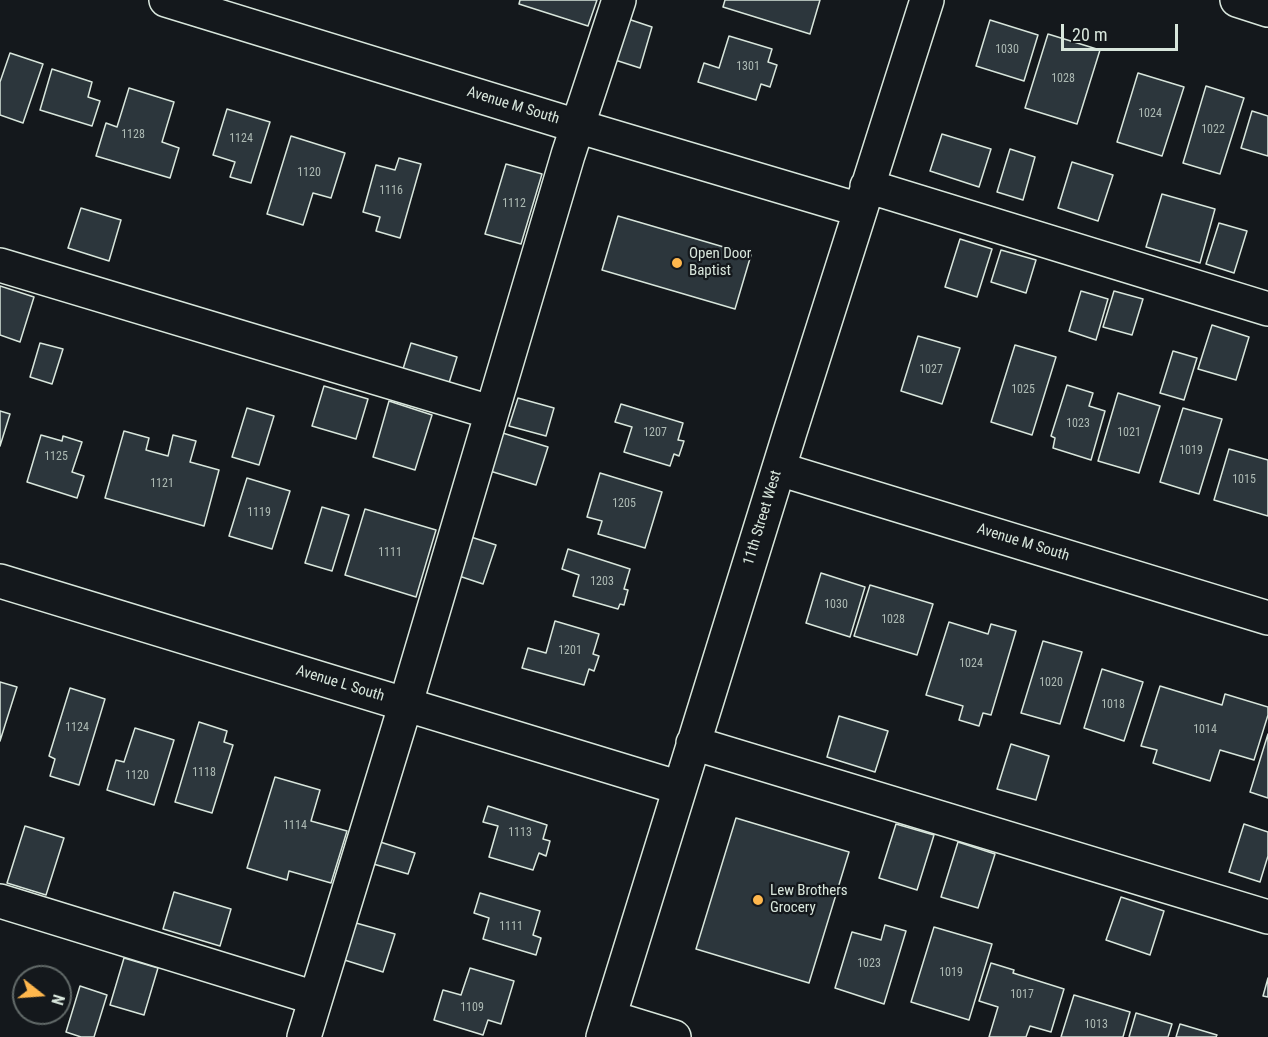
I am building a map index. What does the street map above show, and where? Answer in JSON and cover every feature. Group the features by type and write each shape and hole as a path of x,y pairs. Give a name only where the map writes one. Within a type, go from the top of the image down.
{"street":[{"name":"Avenue M South","path":"166,0 577,126 864,198 1268,309"},
{"path":"304,1037 406,703 490,412 577,126 619,0"},
{"name":"11th Street West","path":"606,1027 927,0"},
{"path":"1237,0 1268,10"},
{"path":"0,265 490,412"},
{"name":"Avenue M South","path":"779,469 1268,618"},
{"name":"Avenue L South","path":"0,581 680,788"},
{"path":"693,743 1268,917"},
{"path":"0,901 315,998"},
{"path":"606,1027 674,1037"}],"building":[{"path":"520,0 597,0 588,26 519,4"},
{"path":"725,0 820,0 810,34 723,7"},
{"path":"625,18 652,27 640,68 612,59"},
{"path":"990,20 1038,35 1024,81 976,66"},
{"path":"1048,34 1100,50 1077,124 1025,108"},
{"path":"729,36 772,49 768,62 777,65 770,87 761,84 756,100 698,82 704,63 719,68"},
{"path":"10,53 43,64 23,123 0,115 0,82"},
{"path":"52,69 92,82 88,97 100,101 92,126 40,110"},
{"path":"1138,73 1184,87 1162,156 1117,142"},
{"path":"1206,86 1244,98 1220,174 1183,163"},
{"path":"129,88 174,102 162,142 179,148 170,178 96,156 106,123 117,127"},
{"path":"227,109 270,122 251,183 230,177 235,162 213,155"},
{"path":"1252,111 1268,116 1268,156 1241,148"},
{"path":"942,134 991,149 979,187 930,171"},
{"path":"291,136 345,153 331,198 313,193 303,225 267,214"},
{"path":"1010,149 1035,157 1023,200 997,192"},
{"path":"399,158 421,164 400,238 376,231 380,217 363,212 376,165 395,170"},
{"path":"1072,162 1113,175 1098,221 1058,208"},
{"path":"506,164 542,174 521,244 485,234"},
{"path":"1162,194 1215,209 1200,263 1146,247"},
{"path":"81,208 121,220 109,261 68,248"},
{"name":"Open Door Baptist","path":"618,216 751,255 735,309 602,270"},
{"path":"1219,223 1247,231 1234,273 1206,264"},
{"path":"960,239 992,249 977,297 945,287"},
{"path":"1001,250 1036,260 1026,293 991,282"},
{"path":"0,286 34,297 20,342 0,335"},
{"path":"1081,291 1108,299 1096,340 1069,331"},
{"path":"1114,291 1143,299 1132,335 1103,327"},
{"path":"1212,325 1249,337 1236,380 1198,369"},
{"path":"918,336 960,348 942,404 901,391"},
{"path":"40,343 63,349 52,384 30,377"},
{"path":"411,343 457,357 449,383 403,369"},
{"path":"1015,345 1056,357 1032,435 991,422"},
{"path":"1173,351 1197,358 1184,400 1160,393"},
{"path":"1067,385 1093,393 1089,406 1105,411 1091,460 1053,448 1055,438 1051,436"},
{"path":"324,386 368,399 356,439 312,426"},
{"path":"1118,393 1160,406 1139,473 1098,461"},
{"path":"518,398 554,408 546,436 509,426"},
{"path":"389,401 432,415 415,470 373,457"},
{"path":"621,404 683,423 678,440 684,441 679,456 674,454 670,466 624,452 632,427 615,422"},
{"path":"247,408 274,416 259,465 232,457"},
{"path":"1183,408 1222,419 1199,494 1160,482"},
{"path":"0,411 10,414 0,446"},
{"path":"493,430 548,447 536,485 480,468"},
{"path":"124,431 149,438 146,450 168,456 173,435 196,441 190,462 219,470 204,526 105,498"},
{"path":"41,435 62,441 63,436 82,442 72,472 84,476 77,498 27,482"},
{"path":"1229,449 1268,460 1268,516 1214,500"},
{"path":"600,473 662,492 645,548 598,534 602,521 587,517"},
{"path":"247,478 290,491 272,549 229,536"},
{"path":"322,507 349,515 332,571 305,563"},
{"path":"365,509 436,530 416,597 345,575"},
{"path":"471,537 496,545 483,584 459,576"},
{"path":"568,549 630,569 624,589 628,590 624,605 620,604 618,609 573,596 579,575 562,569"},
{"path":"821,573 865,587 850,637 806,623"},
{"path":"870,585 933,604 917,655 854,636"},
{"path":"555,621 599,634 593,654 599,656 594,671 589,669 584,685 522,668 528,648 546,653"},
{"path":"949,622 988,634 991,624 1016,631 991,715 983,713 979,726 959,720 963,706 926,695"},
{"path":"1043,641 1082,652 1060,724 1021,713"},
{"path":"1102,669 1143,682 1124,741 1084,728"},
{"path":"0,682 17,687 0,741"},
{"path":"1160,686 1222,705 1225,694 1268,707 1268,715 1254,760 1220,750 1210,781 1153,763 1157,750 1141,746"},
{"path":"70,688 105,699 79,785 50,776 55,759 49,756"},
{"path":"839,716 888,731 875,772 827,757"},
{"path":"199,722 227,731 224,742 233,745 212,813 175,802"},
{"path":"135,728 174,740 154,805 107,790 116,760 124,762"},
{"path":"1268,734 1268,798 1250,792"},
{"path":"1011,744 1049,756 1036,800 997,789"},
{"path":"275,777 320,790 311,821 347,831 331,883 289,871 287,880 247,868"},
{"path":"488,806 547,825 543,839 550,841 546,856 539,853 533,870 489,857 498,826 483,822"},
{"path":"736,818 849,852 809,983 696,949"},
{"path":"896,824 934,835 917,890 879,878"},
{"path":"1244,824 1268,832 1268,856 1260,882 1229,872"},
{"path":"25,826 64,838 46,895 7,883"},
{"path":"377,841 415,853 408,874 370,863"},
{"path":"958,842 995,854 978,908 941,897"},
{"path":"174,892 231,909 220,946 163,929"},
{"path":"480,893 540,911 533,935 541,938 536,955 483,939 489,918 474,913"},
{"path":"1121,897 1164,911 1150,955 1106,940"},
{"path":"349,921 395,934 383,972 338,958"},
{"path":"885,925 906,931 884,1004 835,988 852,932 881,940"},
{"path":"934,927 992,944 969,1020 911,1002"},
{"path":"124,958 158,968 144,1015 110,1005"},
{"path":"991,963 1014,970 1013,973 1064,989 1051,1032 1030,1026 1026,1037 989,1037 998,1007 979,1001"},
{"path":"470,968 514,981 501,1024 488,1020 483,1035 434,1020 443,990 461,995"},
{"path":"1268,978 1268,997 1263,996"},
{"path":"80,986 107,995 94,1037 81,1037 66,1032 68,1025 72,1025 72,1012"},
{"path":"1074,995 1130,1012 1123,1037 1061,1037"},
{"path":"1136,1013 1172,1024 1168,1037 1129,1037"},
{"path":"1180,1024 1217,1035 1216,1037 1176,1037"}],"place":[{"name":"Open Door Baptist","path":"677,263"},
{"name":"Lew Brothers Grocery","path":"758,900"}]}
